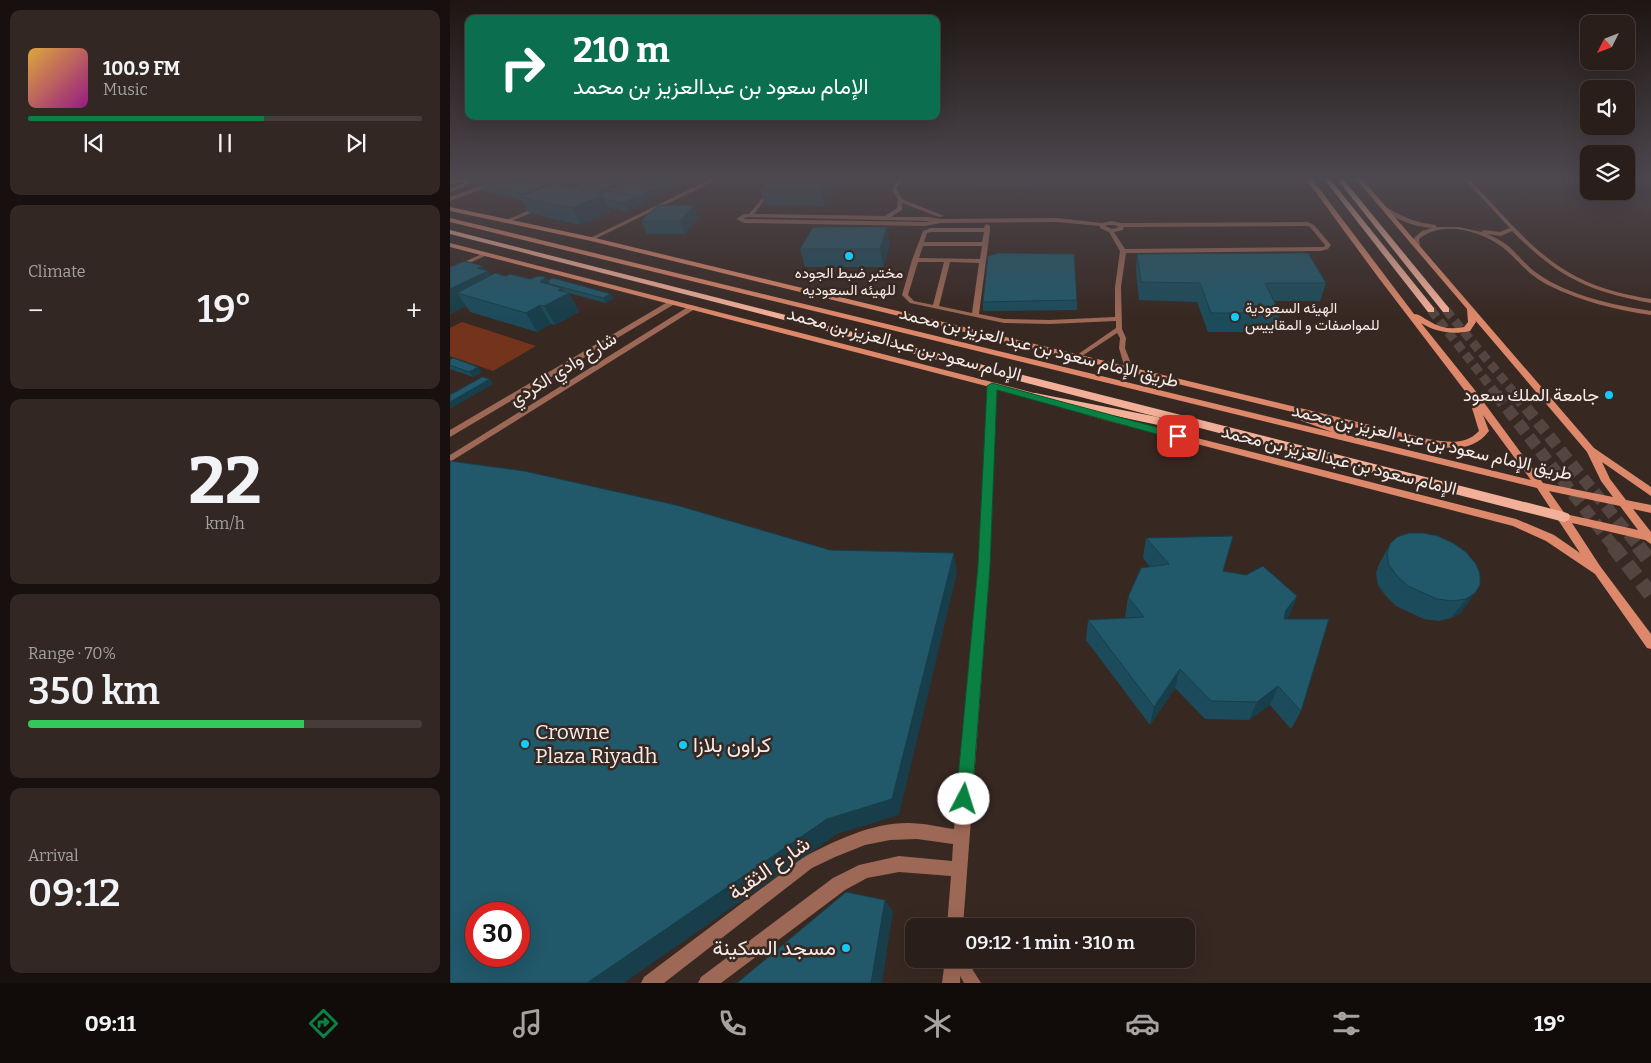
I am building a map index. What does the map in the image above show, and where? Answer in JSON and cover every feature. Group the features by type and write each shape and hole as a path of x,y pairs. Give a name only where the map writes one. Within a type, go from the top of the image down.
{"main road":[{"name":"طريق الإمام سعود بن عبد العزيز بن محمد","path":"470,225 1382,448 1541,486 1621,502"},
{"path":"515,225 631,264"},
{"name":"الإمام سعود بن عبدالعزيز بن محمد","path":"520,225 591,240 1428,442 1459,446 1471,443 1479,438 1484,431 1471,391"},
{"path":"1343,225 1402,305 1471,391 1564,517 1598,571 1651,644"},
{"path":"1364,225 1432,310"},
{"path":"1377,225 1446,310"},
{"path":"1398,225 1591,450 1651,492"},
{"name":"طريق الإمام سعود بن عبد العزيز بن محمد","path":"450,232 1564,517"},
{"name":"الإمام سعود بن عبدالعزيز بن محمد","path":"450,245 1035,396 1107,418 1516,523 1550,538 1598,571"},
{"path":"1402,305 1426,324 1439,330 1455,332 1467,329 1472,322 1470,310"},
{"path":"1035,396 1275,444"},
{"path":"1250,398 1382,448"},
{"path":"1591,450 1606,482 1650,538"},
{"path":"1621,502 1651,509"},
{"path":"1564,517 1650,538"}],"street":[{"path":"591,240 622,225"},
{"path":"450,270 484,254"},
{"name":"شارع وادي الكردي","path":"450,434 674,302"},
{"name":"شارع وادي الكردي","path":"450,459 694,307"},
{"path":"640,323 659,328"},
{"path":"955,918 960,838 984,566 992,386"},
{"name":"شارع الثقبة","path":"650,983 807,863 829,852 864,838 902,831 960,838"},
{"path":"707,983 840,884 865,870 899,864 958,869"},
{"path":"951,983 952,968"}],"lane":[{"path":"975,316 988,225"},
{"path":"1103,225 1102,228 1111,231 1121,227 1315,230 1328,245 1326,248 1123,251"},
{"path":"1118,225 1121,227"},
{"path":"1422,225 1445,225 1501,234 1513,229"},
{"path":"1509,225 1565,273 1618,295 1651,302"},
{"path":"1417,247 1416,239 1420,234 1430,229 1447,227 1468,230 1504,245 1519,262 1537,276 1564,289 1602,303 1651,314"},
{"path":"987,230 931,230 924,232 905,295 912,302 975,316 1028,323 1119,319"},
{"path":"1111,231 1123,251 1118,287 1119,329 1124,338 1122,348 1129,369"},
{"path":"921,244 985,244"},
{"path":"1215,250 1218,258"},
{"path":"1241,250 1244,258"},
{"path":"916,260 983,261"},
{"path":"936,307 947,260"},
{"path":"1077,357 1119,329"},
{"path":"964,968 973,983"}],"shaded area":[{"path":"462,322 536,346 493,371 450,356 450,328"}],"building":[{"path":"813,227 887,227 880,249 800,249"},
{"path":"998,253 1074,254 1077,300 983,302 988,256"},
{"path":"1308,253 1326,283 1265,283 1280,313 1211,313 1200,283 1141,282 1137,254"},
{"path":"465,261 483,266 477,268 488,271 450,289 450,267"},
{"path":"495,273 506,276 510,274 530,279 538,276 546,277 540,282 562,288 558,290 569,293 526,313 457,293"},
{"path":"553,278 611,294 603,298 550,284 548,280"},
{"path":"453,358 478,367 469,372 450,365 450,360"},
{"path":"482,377 490,379 450,402 450,395"},
{"name":"كراون بلازا","path":"450,461 524,471 676,505 830,550 954,553 892,799 827,819 587,983 450,983"},
{"path":"1409,533 1438,536 1466,552 1476,564 1480,574 1480,585 1475,593 1466,599 1453,601 1437,599 1408,586 1397,576 1389,565 1387,553 1390,544 1397,537"},
{"path":"1233,536 1223,571 1246,575 1263,566 1297,596 1286,610 1284,619 1329,619 1301,711 1278,686 1257,702 1211,701 1180,669 1154,707 1088,620 1144,617 1128,597 1141,568 1169,564 1146,538"},
{"name":"مسجد السكينة","path":"846,892 885,900 871,983 737,983"}],"tunnel":[{"path":"1431,310 1497,395"},
{"path":"1446,310 1516,395"},
{"path":"1496,394 1614,547"},
{"path":"1515,394 1639,547"},
{"path":"1613,546 1651,595"},
{"path":"1638,546 1651,563"}],"place":[{"name":"مختبر ضبط الجوده للهيئه السعوديه","path":"849,256"},
{"name":"الهيئه السعودية للمواصفات و المقاييس","path":"1235,317"},
{"name":"جامعة الملك سعود","path":"1609,395"},
{"name":"Crowne Plaza Riyadh","path":"525,744"},
{"name":"كراون بلازا","path":"683,745"},
{"name":"مسجد السكينة","path":"846,948"}],"route":[{"path":"964,799 984,566 992,386 1035,396 1107,418 1178,436"}]}
